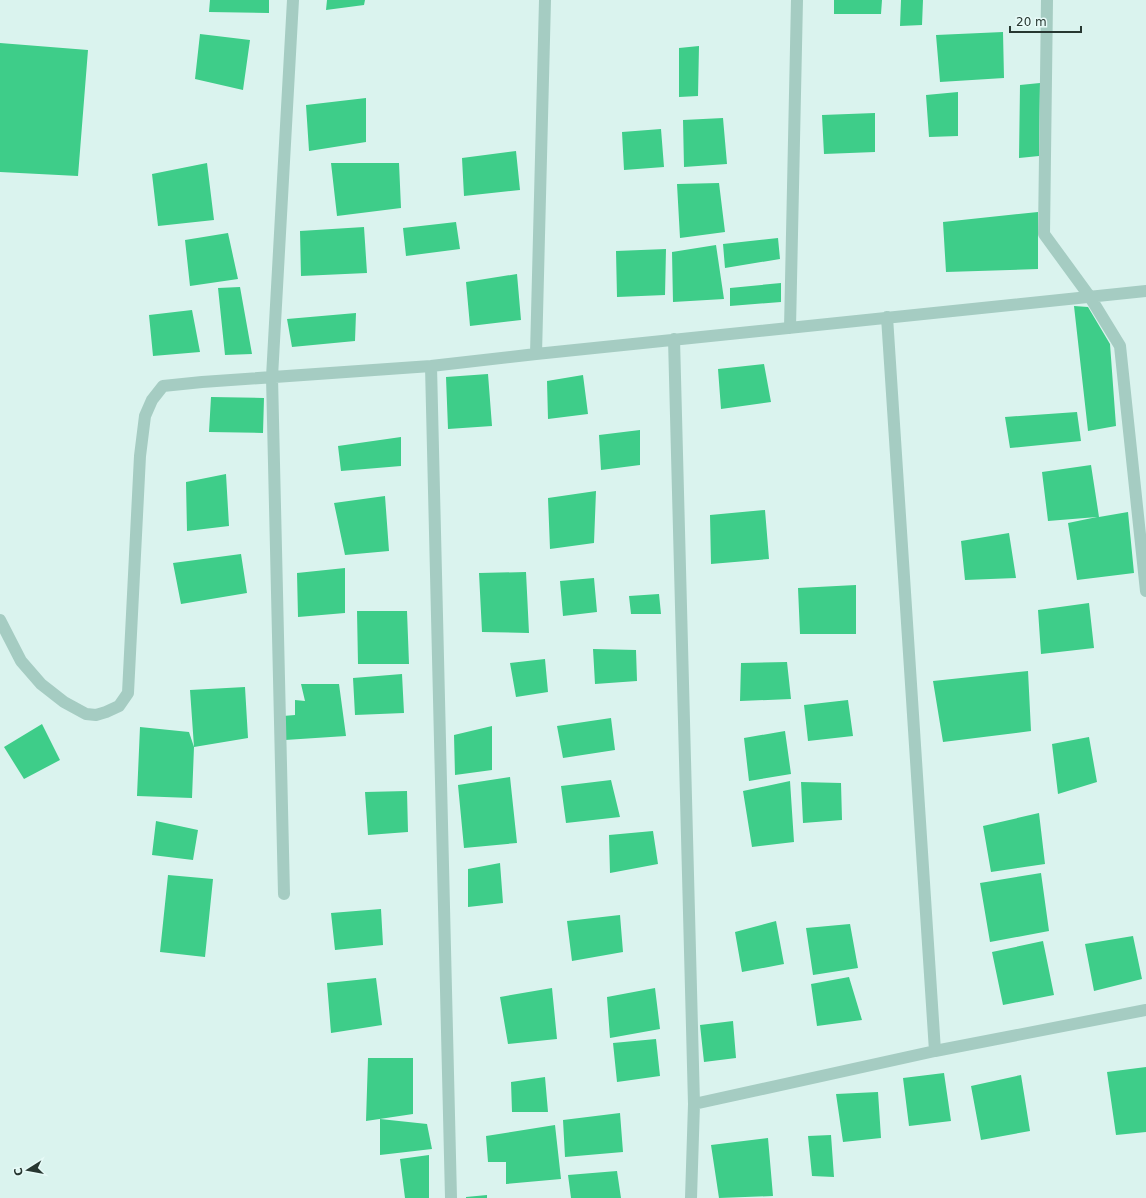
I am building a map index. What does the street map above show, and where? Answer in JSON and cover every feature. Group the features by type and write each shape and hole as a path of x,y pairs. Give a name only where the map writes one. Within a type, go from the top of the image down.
{"street":[{"path":"284,894 272,377 294,0"},
{"path":"536,354 545,0"},
{"path":"790,328 797,0"},
{"path":"1047,0 1044,234 1090,297 1120,346 1146,591"},
{"path":"0,620 20,661 41,684 64,702 86,714 96,715 119,706 128,693 140,456 145,416 152,400 163,386 431,366 674,339 1146,291"},
{"path":"887,318 935,1051"},
{"path":"674,339 694,1104 691,1198"},
{"path":"431,366 451,1198"},
{"path":"694,1104 935,1051 1146,1010"}],"building":[{"path":"210,0 269,0 269,13 209,12"},
{"path":"327,0 365,0 364,5 326,10"},
{"path":"834,0 882,0 881,14 834,14"},
{"path":"901,0 923,0 922,25 900,26"},
{"path":"1003,32 1004,78 940,82 936,35"},
{"path":"200,34 250,40 243,90 195,79"},
{"path":"0,43 88,50 78,176 0,172"},
{"path":"699,46 698,96 679,97 679,48"},
{"path":"1040,83 1039,156 1019,158 1020,85"},
{"path":"958,92 958,136 929,137 926,95"},
{"path":"366,98 366,142 309,151 306,105"},
{"path":"875,113 875,152 824,154 822,115"},
{"path":"723,118 727,164 684,167 683,120"},
{"path":"661,129 664,167 624,170 622,132"},
{"path":"516,151 520,190 464,196 462,158"},
{"path":"207,163 214,220 158,226 152,174"},
{"path":"331,163 399,163 401,208 337,216"},
{"path":"719,183 725,232 680,238 677,184"},
{"path":"1038,212 1038,269 946,272 943,222"},
{"path":"456,222 460,249 406,256 403,228"},
{"path":"364,227 367,273 301,276 300,231"},
{"path":"228,233 238,279 190,286 185,240"},
{"path":"778,238 780,259 725,268 723,244"},
{"path":"716,245 724,299 673,302 672,252"},
{"path":"666,249 665,295 617,297 616,251"},
{"path":"517,274 521,320 470,326 466,282"},
{"path":"781,283 781,302 730,306 730,288"},
{"path":"240,287 252,354 225,355 218,288"},
{"path":"1074,306 1088,307 1110,344 1116,426 1088,431"},
{"path":"192,310 200,352 153,356 149,315"},
{"path":"356,313 355,341 292,347 287,319"},
{"path":"764,364 771,402 721,409 718,369"},
{"path":"488,374 492,426 448,429 446,377"},
{"path":"583,375 588,414 548,419 547,381"},
{"path":"211,397 264,398 263,433 209,432"},
{"path":"1077,412 1081,441 1010,448 1005,417"},
{"path":"640,430 640,465 601,470 599,435"},
{"path":"401,437 401,466 341,471 338,446"},
{"path":"1091,465 1099,517 1128,512 1134,573 1077,580 1068,523 1097,517 1048,521 1042,472"},
{"path":"226,474 229,526 187,531 186,482"},
{"path":"596,491 594,543 550,549 548,498"},
{"path":"385,496 389,551 345,555 334,503"},
{"path":"765,510 769,559 711,564 710,515"},
{"path":"1009,533 1016,578 965,580 961,541"},
{"path":"241,554 247,593 181,604 173,563"},
{"path":"345,568 345,613 298,617 297,573"},
{"path":"526,572 529,633 482,632 479,573"},
{"path":"594,578 597,612 563,616 560,581"},
{"path":"856,585 856,634 800,634 798,588"},
{"path":"659,594 661,614 631,614 629,596"},
{"path":"1089,603 1094,648 1041,654 1038,610"},
{"path":"357,611 407,611 409,664 358,664"},
{"path":"593,649 636,650 637,681 595,684"},
{"path":"545,659 548,692 516,697 510,663"},
{"path":"787,662 791,699 740,701 741,663"},
{"path":"1028,671 1031,731 943,742 933,681"},
{"path":"402,674 404,713 355,715 353,678"},
{"path":"301,684 339,684 346,736 285,740 283,716 295,715 295,700 305,701"},
{"path":"245,687 248,738 194,747 190,690"},
{"path":"848,700 853,736 808,741 804,705"},
{"path":"611,718 615,750 563,758 557,726"},
{"path":"42,724 60,760 24,779 4,747"},
{"path":"492,726 492,770 455,775 454,735"},
{"path":"140,727 189,732 194,747 192,798 137,796"},
{"path":"785,731 791,774 749,781 744,738"},
{"path":"1089,737 1097,782 1058,794 1052,744"},
{"path":"510,777 517,843 464,848 458,785"},
{"path":"611,780 620,817 566,823 561,786"},
{"path":"790,781 794,842 752,847 743,791"},
{"path":"801,782 841,783 842,820 803,823"},
{"path":"407,791 408,832 368,835 365,792"},
{"path":"1039,813 1045,864 991,872 983,826"},
{"path":"156,821 198,830 193,860 152,855"},
{"path":"653,831 658,864 610,873 609,835"},
{"path":"500,863 503,903 468,907 468,869"},
{"path":"1041,873 1049,931 990,942 980,883"},
{"path":"168,875 213,879 205,957 160,952"},
{"path":"381,909 383,945 335,950 331,913"},
{"path":"620,915 623,952 572,961 567,921"},
{"path":"776,921 784,964 742,972 735,932"},
{"path":"850,924 858,968 813,975 806,928"},
{"path":"1133,936 1142,979 1094,991 1085,944"},
{"path":"1043,941 1054,995 1003,1005 992,952"},
{"path":"849,977 862,1020 817,1026 811,984"},
{"path":"376,978 382,1025 331,1033 327,983"},
{"path":"552,988 557,1039 508,1044 500,997"},
{"path":"655,988 660,1029 610,1038 607,997"},
{"path":"733,1021 736,1058 704,1062 700,1025"},
{"path":"656,1039 660,1076 617,1082 613,1043"},
{"path":"368,1058 413,1058 413,1114 366,1121"},
{"path":"1146,1067 1146,1132 1116,1135 1107,1072"},
{"path":"944,1073 951,1121 909,1126 903,1078"},
{"path":"1021,1075 1030,1131 981,1140 971,1086"},
{"path":"545,1077 548,1112 512,1112 511,1082"},
{"path":"878,1092 881,1138 843,1142 836,1094"},
{"path":"620,1113 623,1152 565,1157 563,1120"},
{"path":"380,1119 427,1124 432,1149 380,1155"},
{"path":"555,1125 561,1179 506,1184 506,1162 488,1162 486,1136"},
{"path":"831,1135 834,1177 812,1176 808,1136"},
{"path":"768,1138 773,1196 719,1198 711,1145"},
{"path":"429,1155 429,1198 405,1198 400,1159"},
{"path":"617,1171 621,1198 571,1198 568,1175"},
{"path":"487,1195 487,1198 466,1198 466,1197"}]}
